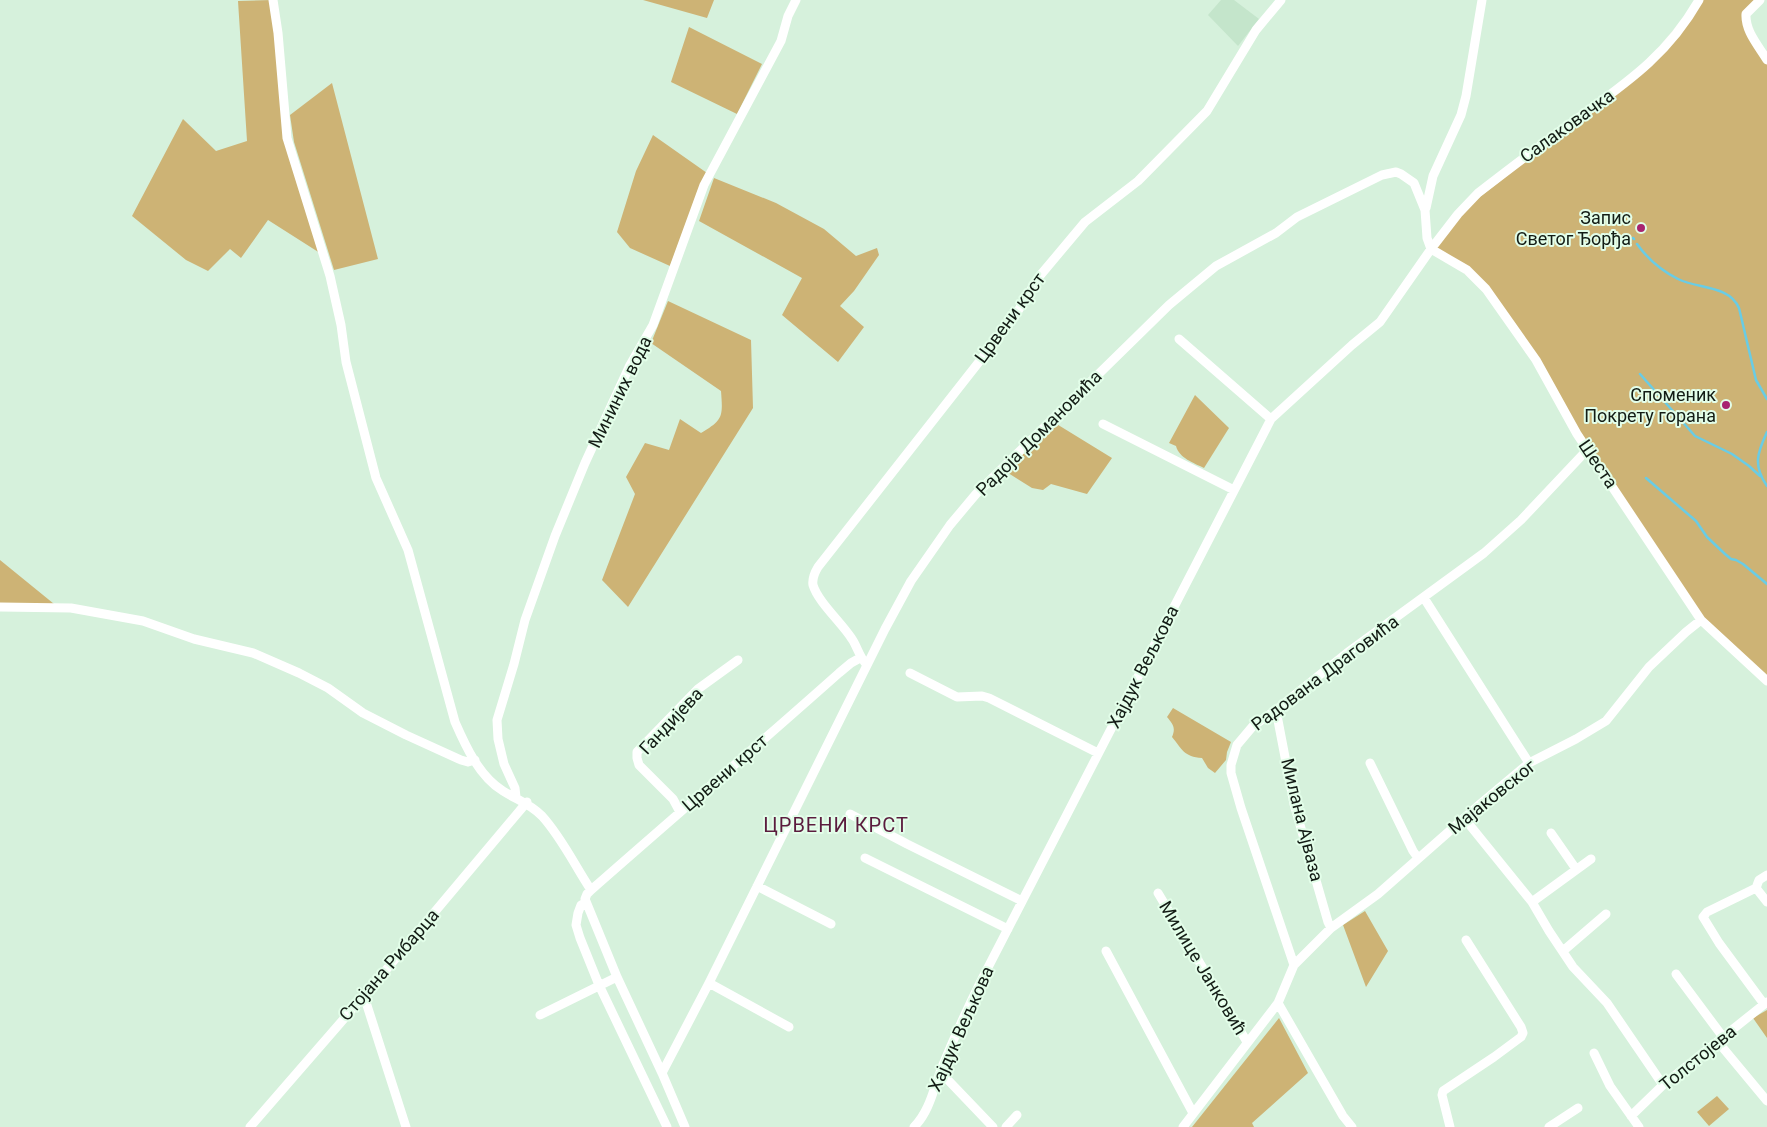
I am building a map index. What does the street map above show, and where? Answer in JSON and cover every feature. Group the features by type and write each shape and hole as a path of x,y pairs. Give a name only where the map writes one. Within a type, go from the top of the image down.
{"street":[{"path":"273,0 278,33 287,138 330,276 341,325 346,362 376,478 408,550 455,722 466,748 484,774 502,791 526,802 542,816 591,890 587,894 586,902 617,977 662,1072 683,1127"},
{"name":"Мининих вода","path":"516,797 504,764 498,739 497,720 525,620 555,536 585,463 630,365 653,325 704,185 781,41 788,16 796,0"},
{"name":"Црвени крст","path":"867,665 860,658 852,640 821,601 813,579 818,567 1015,316 1038,278 1069,240 1085,222 1138,181 1208,111 1256,30 1281,0"},
{"path":"1425,210 1433,176 1461,115 1466,96 1482,0"},
{"name":"Салаковачка","path":"1431,249 1458,214 1478,193 1635,76 1652,61 1679,32 1699,0"},
{"path":"1760,0 1746,14 1745,23 1767,60"},
{"name":"Радоја Домановића","path":"662,1072 709,983 910,581 950,525 976,494 1139,333 1198,280 1216,266 1276,233 1297,217 1382,175 1396,172 1408,178 1417,187 1425,210 1427,238 1431,249"},
{"name":"Хајдук Вељкова","path":"914,1127 924,1114 957,1029 1271,418 1380,322 1431,249"},
{"name":"Шеста","path":"1431,249 1467,270 1486,289 1536,360 1587,450 1701,620 1767,681"},
{"path":"1179,339 1271,418"},
{"path":"1103,424 1234,490"},
{"name":"Радована Драговића","path":"1294,965 1240,808 1231,773 1232,759 1237,745 1254,726 1346,653 1484,553 1521,520 1587,450"},
{"path":"1424,598 1530,763"},
{"path":"0,607 71,608 143,621 194,639 253,653 321,684 363,713 406,735 461,760 468,762 475,760"},
{"name":"Мајаковског","path":"1183,1127 1278,1003 1294,965 1331,928 1378,894 1530,763 1576,739 1606,720 1649,668 1701,620"},
{"name":"Црвени крст","path":"591,890 845,668 860,658"},
{"name":"Гандијева","path":"680,812 673,800 639,765 636,758 638,752 698,689 738,660"},
{"path":"910,673 957,697 982,696 989,698 1098,753"},
{"name":"Милана Ајваза","path":"1276,710 1294,804 1331,928"},
{"path":"1370,763 1418,858"},
{"name":"Стојана Рибарца","path":"250,1127 364,996 526,802"},
{"path":"850,814 1022,901"},
{"path":"1464,818 1532,902 1573,967 1608,1003 1662,1086"},
{"path":"1551,833 1576,869"},
{"path":"865,858 1008,929"},
{"path":"1532,902 1591,859"},
{"path":"1766,1003 1719,943 1703,917 1706,912 1756,888 1759,880 1767,875"},
{"path":"757,886 831,924"},
{"path":"1756,888 1767,902"},
{"name":"Милице Јанковић","path":"1158,893 1247,1042"},
{"path":"586,902 582,905 578,914 576,925 580,938 599,985 667,1127"},
{"path":"1563,952 1606,914"},
{"path":"1450,1127 1442,1095 1443,1091 1494,1057 1521,1037 1523,1033 1466,940"},
{"path":"1106,951 1193,1112"},
{"path":"1676,974 1723,1037"},
{"path":"540,1015 617,977"},
{"path":"709,983 789,1027"},
{"path":"364,996 406,1127"},
{"path":"1278,1003 1352,1127"},
{"name":"Толстојева","path":"1631,1116 1662,1086 1766,1003"},
{"path":"1723,1048 1767,1101"},
{"path":"1594,1053 1610,1086 1639,1127"},
{"path":"939,1075 948,1080 993,1127"},
{"path":"1549,1127 1578,1108"},
{"path":"1006,1127 1017,1115"}],"shaded area":[{"path":"272,0 287,138 323,255 268,220 241,258 230,249 208,271 186,260 132,216 183,119 216,151 247,141 238,1"},
{"path":"643,0 714,0 707,18"},
{"path":"1221,0 1234,0 1259,19 1238,46 1208,15"},
{"path":"1699,0 1760,0 1746,14 1767,60 1767,681 1715,635 1644,534 1536,360 1486,289 1431,249 1458,214 1635,76"},
{"path":"689,27 762,64 737,114 671,82"},
{"path":"332,83 378,259 334,270 294,142 290,115"},
{"path":"653,135 707,173 670,266 630,248 617,232 636,171"},
{"path":"714,178 776,203 824,229 856,256 877,248 879,255 854,291 840,306 864,327 838,362 782,315 802,278 699,221"},
{"path":"668,301 751,340 753,408 628,607 602,580 635,494 626,477 645,443 669,450 680,419 701,433 718,421 722,407 721,391 651,343"},
{"path":"1195,395 1229,428 1204,468 1184,457 1176,446 1169,443"},
{"path":"1055,423 1112,458 1087,494 1051,484 1043,490 1032,488 1005,471"},
{"path":"0,560 59,608 0,607"},
{"path":"1173,708 1231,742 1226,760 1215,773 1208,768 1202,758 1191,756 1184,752 1172,737 1173,726 1167,717"},
{"path":"1365,911 1388,951 1366,987 1343,925"},
{"path":"1767,1010 1767,1038 1753,1018"},
{"path":"1279,1018 1308,1073 1252,1123 1254,1127 1192,1127"},
{"path":"1717,1096 1729,1109 1709,1126 1697,1112"}],"waterway":[{"path":"1637,244 1655,264 1672,276 1686,282 1721,291 1734,301 1739,308 1756,380 1767,399"},
{"path":"1640,374 1695,436 1732,454 1760,476"},
{"path":"1767,432 1758,459 1758,466 1767,486"},
{"path":"1646,478 1696,521 1707,537 1725,554 1743,564 1767,584"}],"place":[{"name":"Запис Светог Ђорђа","path":"1641,228"},
{"name":"Споменик Покрету горана","path":"1726,405"}],"district":[{"name":"ЦРВЕНИ КРСТ","path":"836,825"}]}
